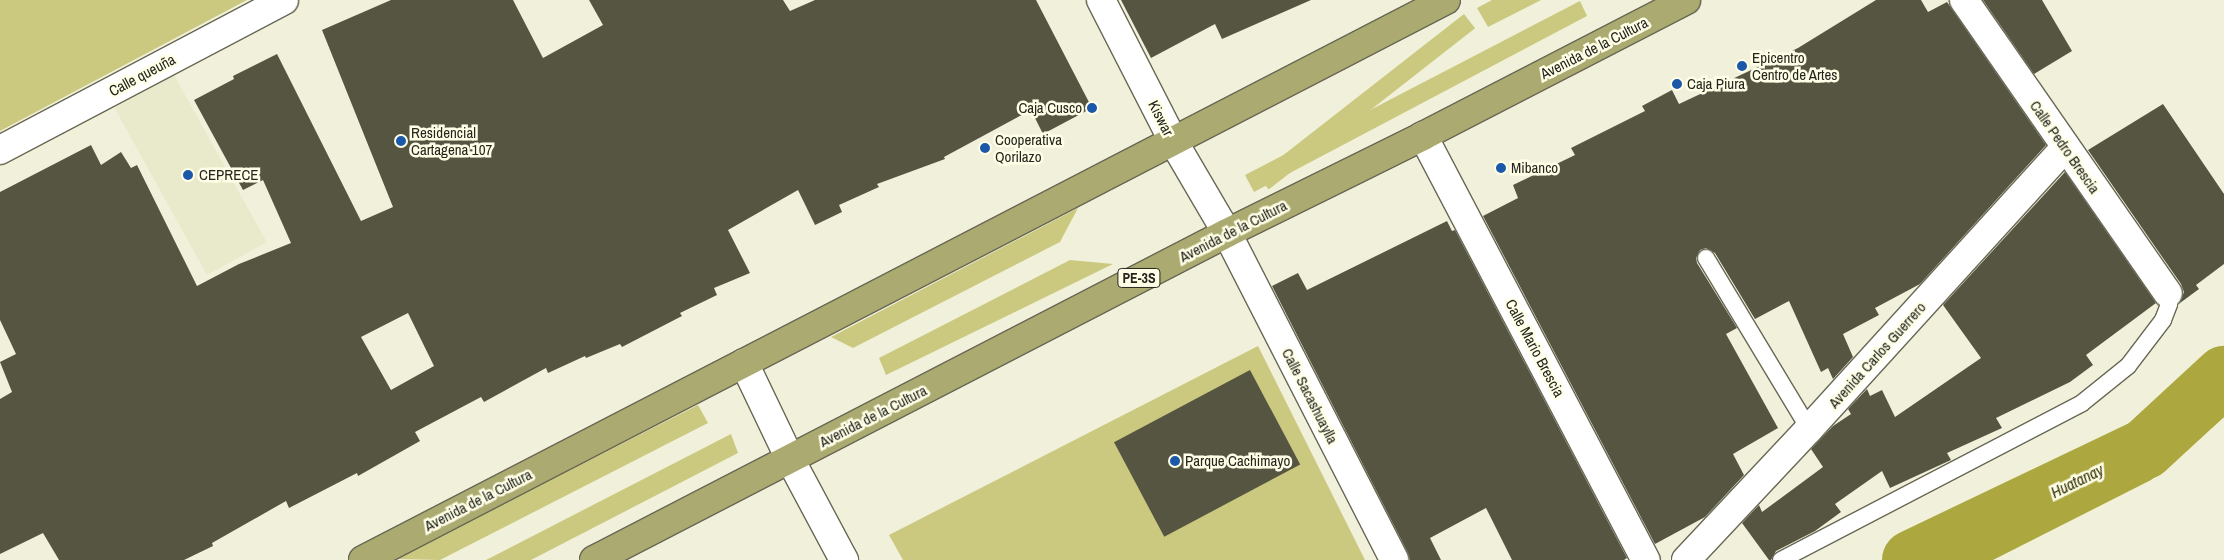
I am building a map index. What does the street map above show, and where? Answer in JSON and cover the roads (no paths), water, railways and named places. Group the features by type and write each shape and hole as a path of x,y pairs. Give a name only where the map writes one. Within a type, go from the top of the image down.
{"highway":[{"name":"Avenida de la Cultura","path":"363,560 1446,0"},
{"name":"Avenida de la Cultura","path":"594,560 1227,233 1424,136 1686,0"}],"street":[{"name":"Calle queuña","path":"0,150 284,0"},
{"name":"Kiswar","path":"1101,0 1173,141 1227,233"},
{"name":"Calle Pedro Brescia","path":"1964,0 2065,148 2168,293"},
{"name":"Calle Mario Brescia","path":"1424,136 1646,560"},
{"name":"Avenida Carlos Guerrero","path":"1686,560 1809,429 2065,148"},
{"name":"Calle Sacashuaylla","path":"1227,233 1394,560"},
{"path":"744,363 790,459 844,560"}],"lane":[{"path":"1706,258 1809,429"},
{"path":"1781,560 2082,403 2128,366 2163,320 2169,304 2168,293"}],"waterway":[{"name":"Huatanay","path":"1912,560 2145,449 2224,376"}],"place":[{"name":"Epicentro Centro de Artes","path":"1742,66"},
{"name":"Caja Piura","path":"1677,84"},
{"name":"Caja Cusco","path":"1092,108"},
{"name":"Residencial Cartagena 107","path":"401,141"},
{"name":"Cooperativa Qorilazo","path":"985,148"},
{"name":"Mibanco","path":"1501,168"},
{"name":"CEPRECE","path":"188,175"},
{"name":"Parque Cachimayo","path":"1175,461"}]}
